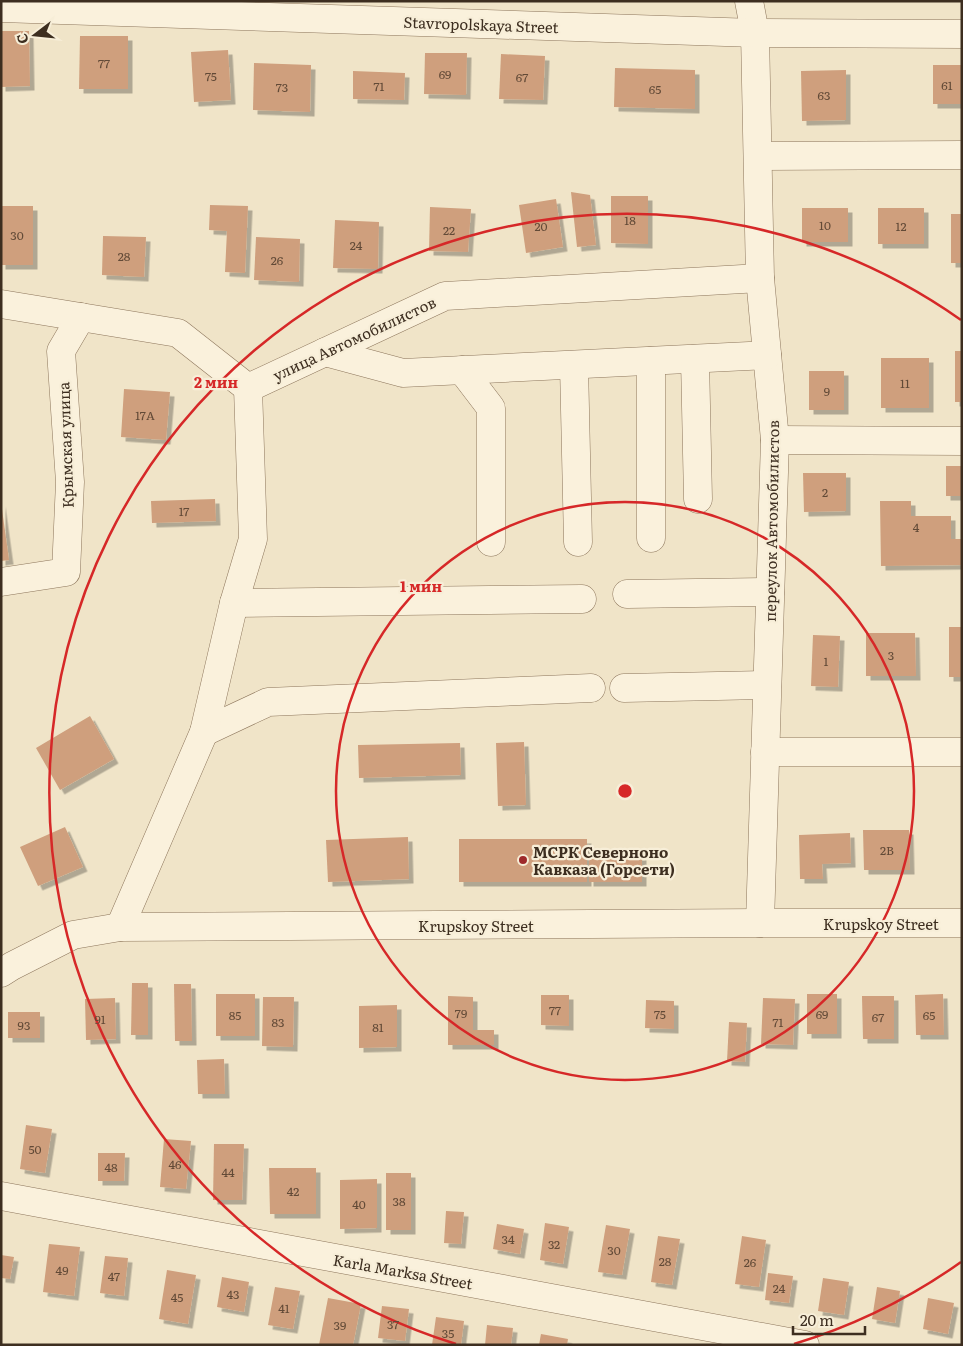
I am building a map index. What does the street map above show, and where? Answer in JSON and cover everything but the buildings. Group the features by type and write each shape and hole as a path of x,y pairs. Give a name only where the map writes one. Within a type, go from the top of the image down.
{"street":[{"name":"переулок Автомобилистов","path":"749,1 755,33 760,278 775,440 760,923"},
{"name":"Stavropolskaya Street","path":"1,8 755,33 962,34"},
{"path":"758,156 962,155"},
{"name":"улица Автомобилистов","path":"248,388 445,296 760,278"},
{"path":"1,304 178,333 248,388 254,539 234,603 204,732 120,927"},
{"name":"Крымская улица","path":"1,582 66,572 70,482 61,350 81,317"},
{"path":"325,352 403,373 767,355"},
{"path":"695,359 698,499"},
{"path":"651,361 651,538"},
{"path":"574,365 578,542"},
{"path":"462,370 492,408 492,542"},
{"path":"775,440 962,441"},
{"path":"627,594 770,592"},
{"path":"234,603 582,599"},
{"path":"624,688 767,685"},
{"path":"204,732 268,702 591,688"},
{"path":"765,752 962,752"},
{"name":"Krupskoy Street","path":"1,973 73,935 120,927 962,923"},
{"name":"Karla Marksa Street","path":"1,1196 804,1345"}],"place":[{"name":"МСРК Северноно Кавказа (Горсети)","path":"523,860"}]}
